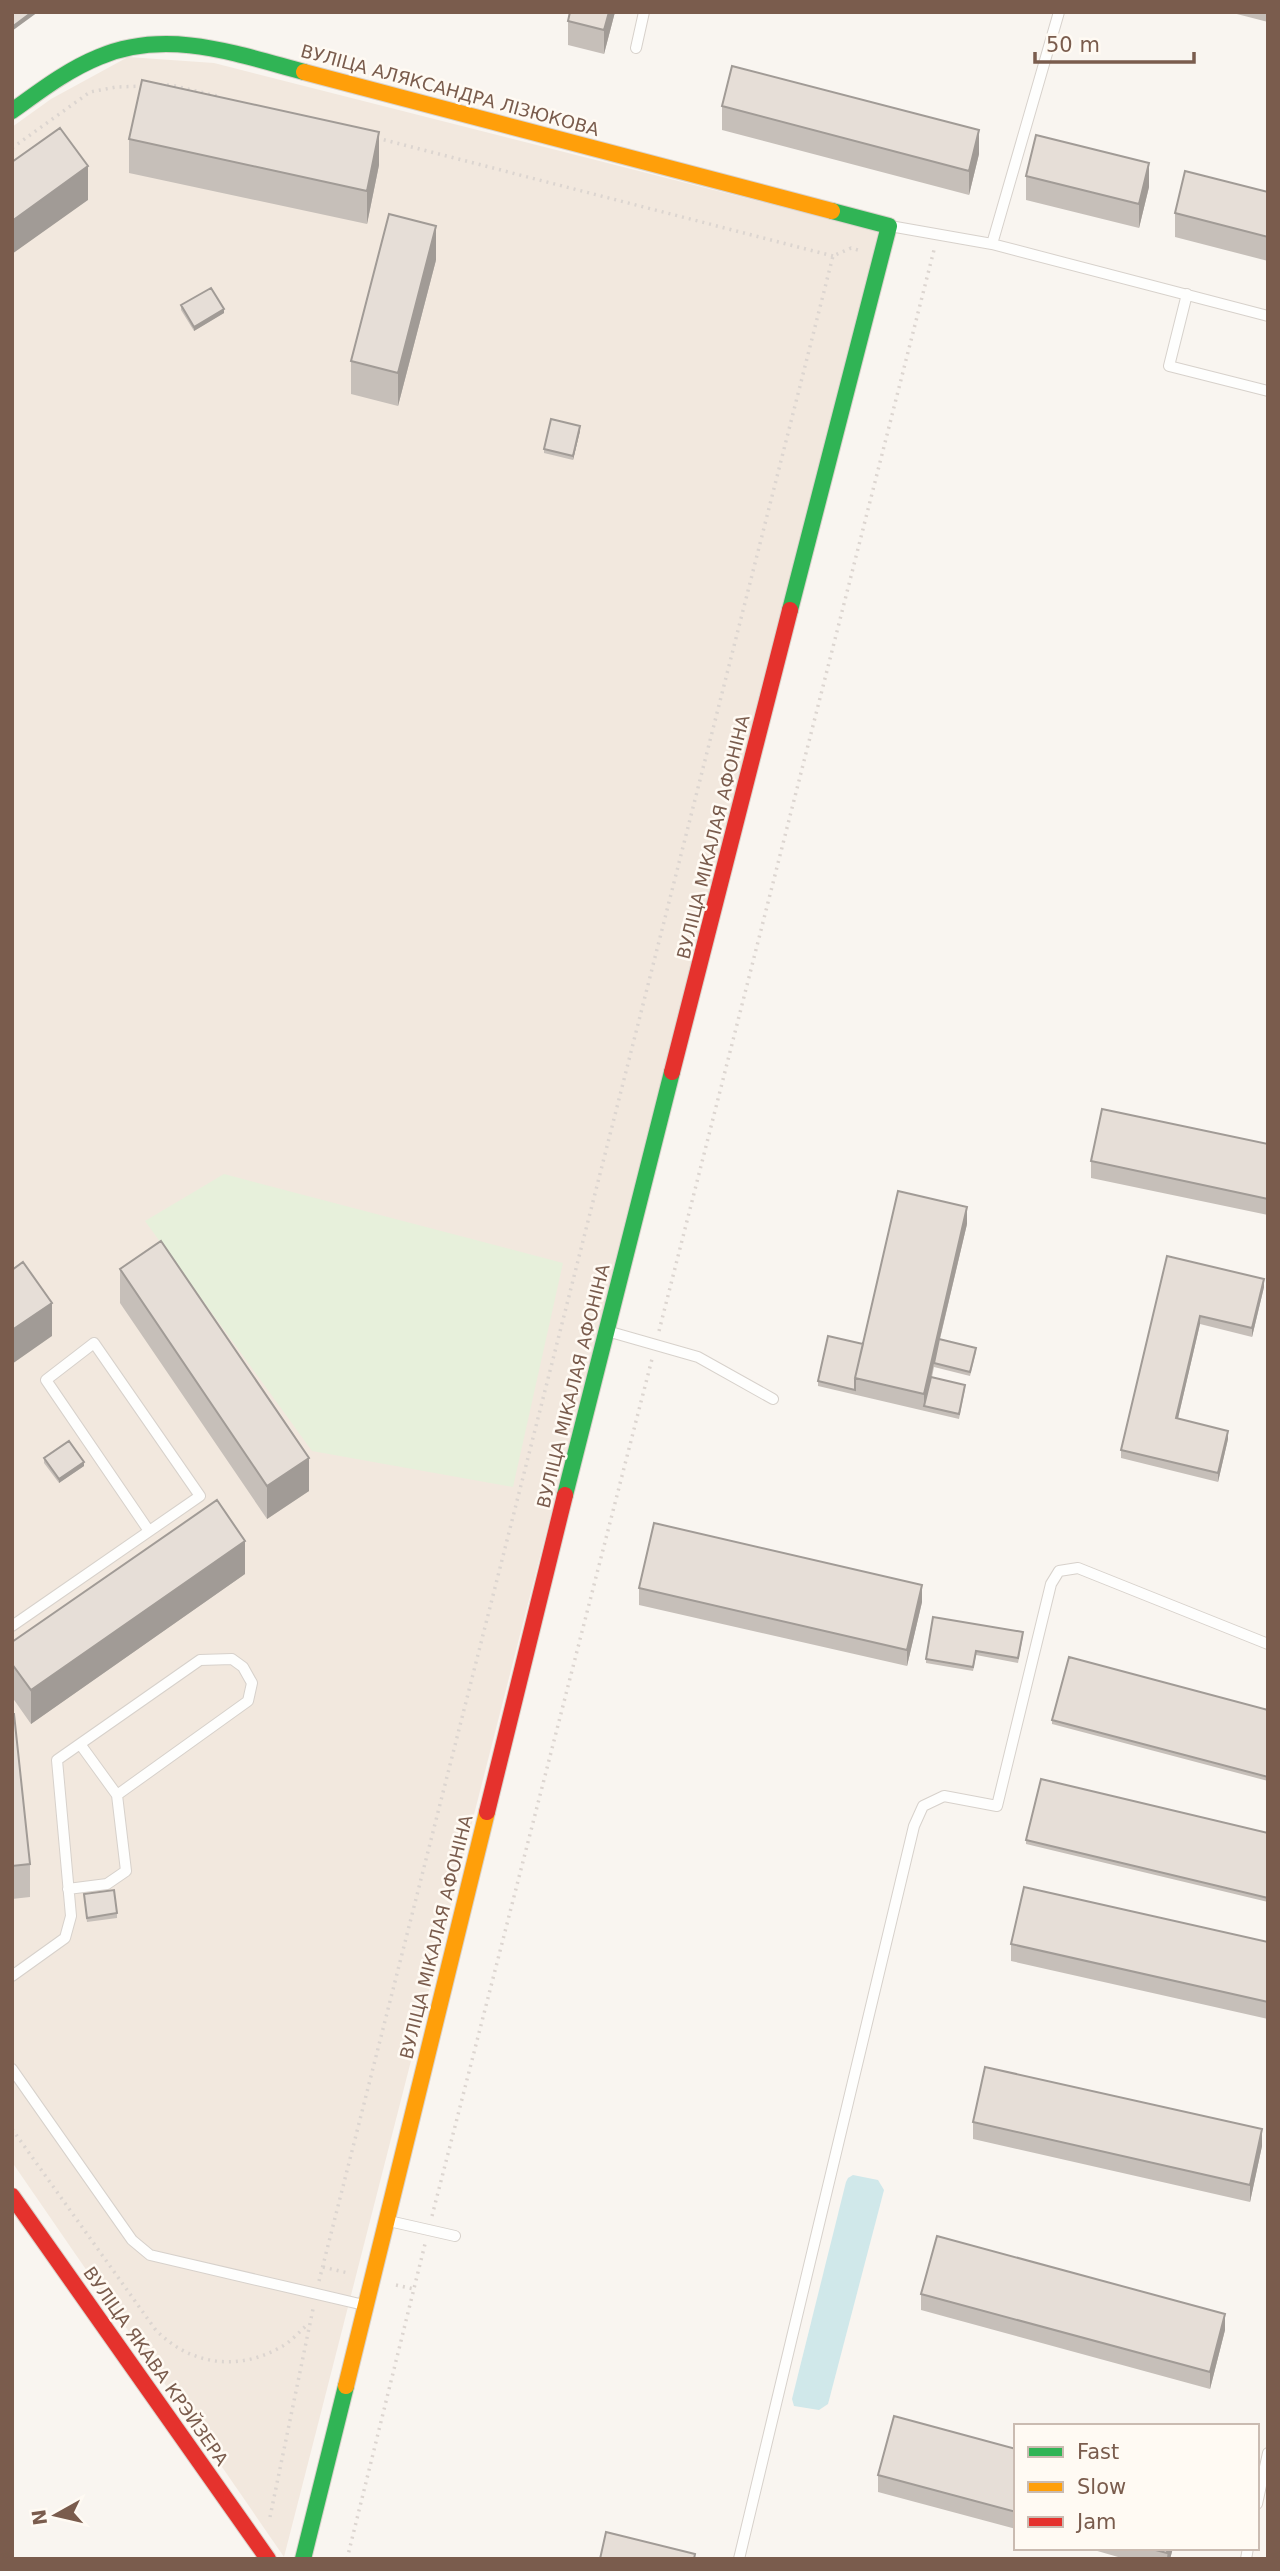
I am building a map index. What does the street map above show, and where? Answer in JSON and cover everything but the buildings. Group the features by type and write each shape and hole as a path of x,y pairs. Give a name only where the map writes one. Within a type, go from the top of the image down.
{"street":[{"name":"ВУЛІЦА АЛЯКСАНДРА ЛІЗЮКОВА","path":"12,111 77,65 117,50 164,42 237,54 889,226"},
{"name":"ВУЛІЦА МІКАЛАЯ АФОНІНА","path":"303,2559 606,1331 889,226"},
{"name":"ВУЛІЦА ЯКАВА КРЭЙЗЕРА","path":"12,2196 268,2559"}],"lane":[{"path":"636,48 644,12"},
{"path":"992,244 1059,12"},
{"path":"889,226 992,244 1268,316"},
{"path":"1187,294 1169,366 1268,391"},
{"path":"606,1331 698,1357 773,1399"},
{"path":"12,1626 200,1496 93,1343 47,1380 149,1531"},
{"path":"738,2559 914,1826 923,1807 944,1796 997,1806 1051,1584 1059,1571 1078,1568 1268,1644"},
{"path":"12,1976 65,1938 71,1916 57,1760 200,1660 232,1659 243,1667 252,1683 248,1700 117,1795"},
{"path":"68,1889 107,1884 125,1871 117,1795 80,1744"},
{"path":"12,2069 132,2239 150,2255 364,2306"},
{"path":"385,2220 455,2236"},
{"path":"1259,2495 1268,2453"}],"path":[{"path":"12,148 90,92 116,87 171,85 225,99"},
{"path":"373,137 833,256 850,248"},
{"path":"347,2559 938,234"},
{"path":"274,2526 269,2516 316,2294 833,256"},
{"path":"12,2129 141,2310 168,2343 204,2360 224,2363 243,2361 280,2348 310,2322"}],"shaded area":[{"path":"128,57 214,63 879,232 284,2557 12,2162 12,127 51,99"}],"green space":[{"path":"224,1174 563,1263 513,1487 312,1451 145,1221"}],"water":[{"path":"853,2175 878,2180 884,2190 828,2404 819,2410 794,2406 792,2399 846,2182"}],"traffic: fast":[{"path":"12,111 54,81 87,62 125,49 150,45 202,47 304,72"},
{"path":"790,610 889,226 832,211"},
{"path":"565,1495 672,1072"},
{"path":"303,2559 346,2386"}],"traffic: slow":[{"path":"304,72 832,211"},
{"path":"346,2386 487,1812"}],"traffic: jam":[{"path":"672,1072 790,610"},
{"path":"487,1812 565,1495"},
{"path":"12,2196 268,2559"}]}
